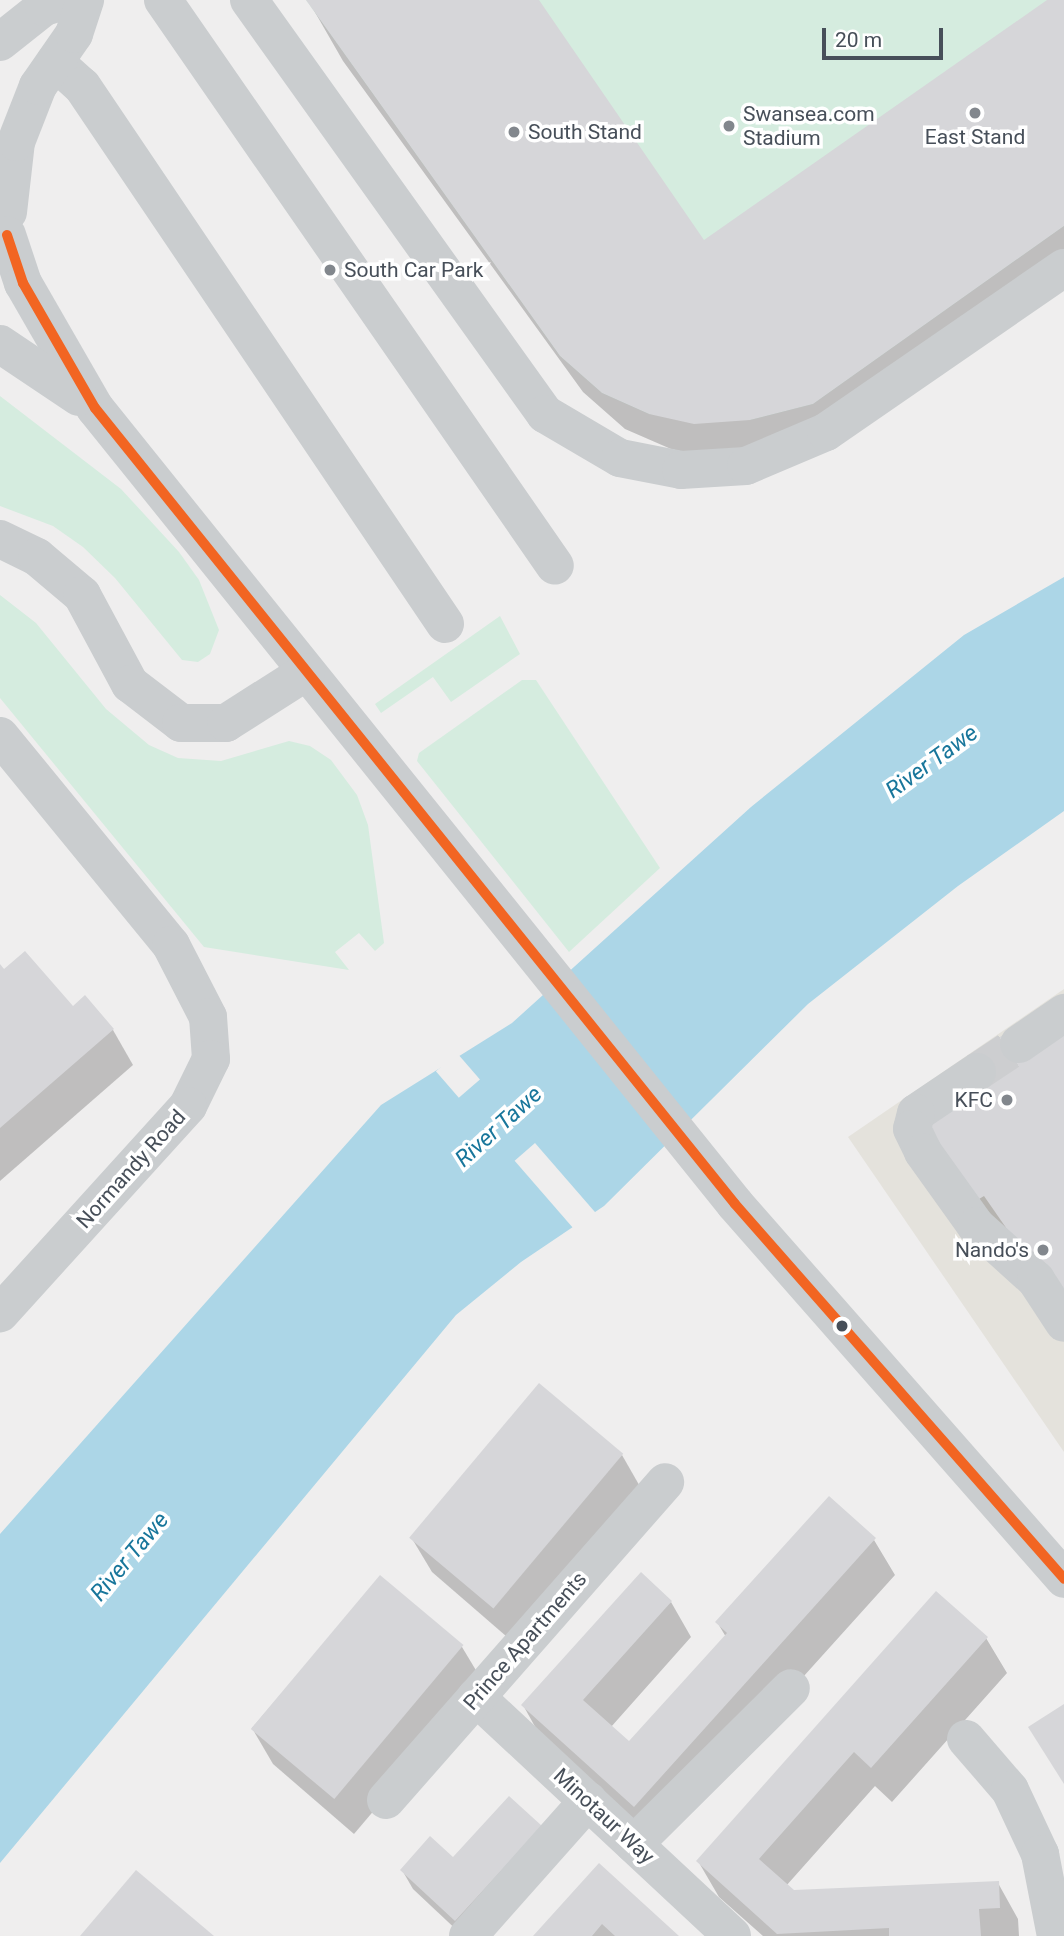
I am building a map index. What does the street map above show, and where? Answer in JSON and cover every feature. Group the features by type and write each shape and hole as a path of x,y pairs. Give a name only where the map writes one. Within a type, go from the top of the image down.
{"street":[{"path":"0,42 44,7 67,0"},
{"path":"85,0 74,34 38,86 16,142 4,224 23,284 95,408 735,1205 1064,1579"},
{"path":"163,0 555,566"},
{"path":"249,0 545,414 620,458 681,470 746,466 826,432 1064,268"},
{"path":"55,62 82,86 445,624"},
{"path":"0,344 24,356 95,408"},
{"path":"0,539 37,557 82,595 130,684 181,723 226,723 306,671"},
{"name":"Normandy Road","path":"0,736 170,945 208,1017 211,1059 188,1107 0,1313"},
{"path":"1019,1044 1064,1013"},
{"path":"977,1072 916,1113 912,1129 923,1152 976,1226 1036,1280 1064,1323"},
{"name":"Prince Apartments","path":"386,1800 665,1482"},
{"path":"634,1844 791,1688"},
{"name":"Minotaur Way","path":"477,1697 732,1936"},
{"path":"966,1739 1010,1790 1040,1854 1056,1936"},
{"path":"468,1936 588,1801"}],"shaded area":[{"path":"1064,989 1064,1452 848,1137"}],"green space":[{"name":"Swansea.com Stadium","path":"306,0 1064,0 1064,226 813,404 750,420 649,414 602,393 560,356"},
{"path":"0,396 121,489 179,552 199,580 219,630 210,654 198,662 182,660 115,578 83,547 53,526 0,506"},
{"path":"0,595 36,623 106,709 149,745 178,758 221,761 289,741 310,746 331,760 357,795 368,825 384,943 375,951 359,933 335,952 349,970 204,947 0,698"},
{"path":"500,616 520,654 451,702 433,677 381,713 375,704"},
{"path":"522,680 536,680 660,868 569,952 417,761 419,753"}],"water":[{"name":"River Tawe","path":"1064,577 1064,811 958,886 808,1004 604,1206 521,1262 456,1315 0,1863 0,1534 381,1105 512,1023 751,807 964,635"}],"pier":[{"path":"457,1053 480,1079 459,1098 436,1071"},
{"path":"535,1143 598,1215 578,1233 515,1161"}],"building":[{"name":"Swansea.com Stadium","path":"306,0 539,0 704,240 1047,0 1064,0 1064,226 813,404 750,420 694,424 649,414 602,393 560,356"},
{"path":"25,951 73,1006 85,995 114,1029 0,1128 0,964 4,969"},
{"name":"KFC","path":"1064,1021 1064,1305 1061,1307 984,1196 974,1202 919,1122 968,1059 1010,1030"},
{"path":"539,1383 623,1454 493,1608 409,1538"},
{"path":"829,1496 876,1538 634,1807 521,1705 641,1572 672,1601 583,1700 629,1741 727,1633 715,1622"},
{"path":"380,1575 463,1645 334,1799 251,1729"},
{"path":"936,1591 988,1637 871,1768 854,1752 759,1859 794,1890 999,1881 1000,1908 979,1909 981,1936 889,1936 889,1928 777,1934 696,1861"},
{"path":"1064,1704 1064,1784 1028,1727"},
{"path":"509,1796 542,1826 455,1921 400,1870 430,1836 453,1857"},
{"path":"599,1863 679,1936 615,1936 602,1924 592,1936 533,1936"},
{"path":"136,1870 214,1936 80,1936"}],"tunnel":[{"path":"977,1072 1019,1044"}],"transit line":[{"path":"7,235 23,283 95,408 735,1204 1064,1579"}],"place":[{"name":"East Stand","path":"975,113"},
{"name":"Swansea.com Stadium","path":"729,126"},
{"name":"South Stand","path":"514,132"},
{"name":"South Car Park","path":"330,270"},
{"name":"KFC","path":"1007,1100"},
{"name":"Nando's","path":"1043,1250"}]}
